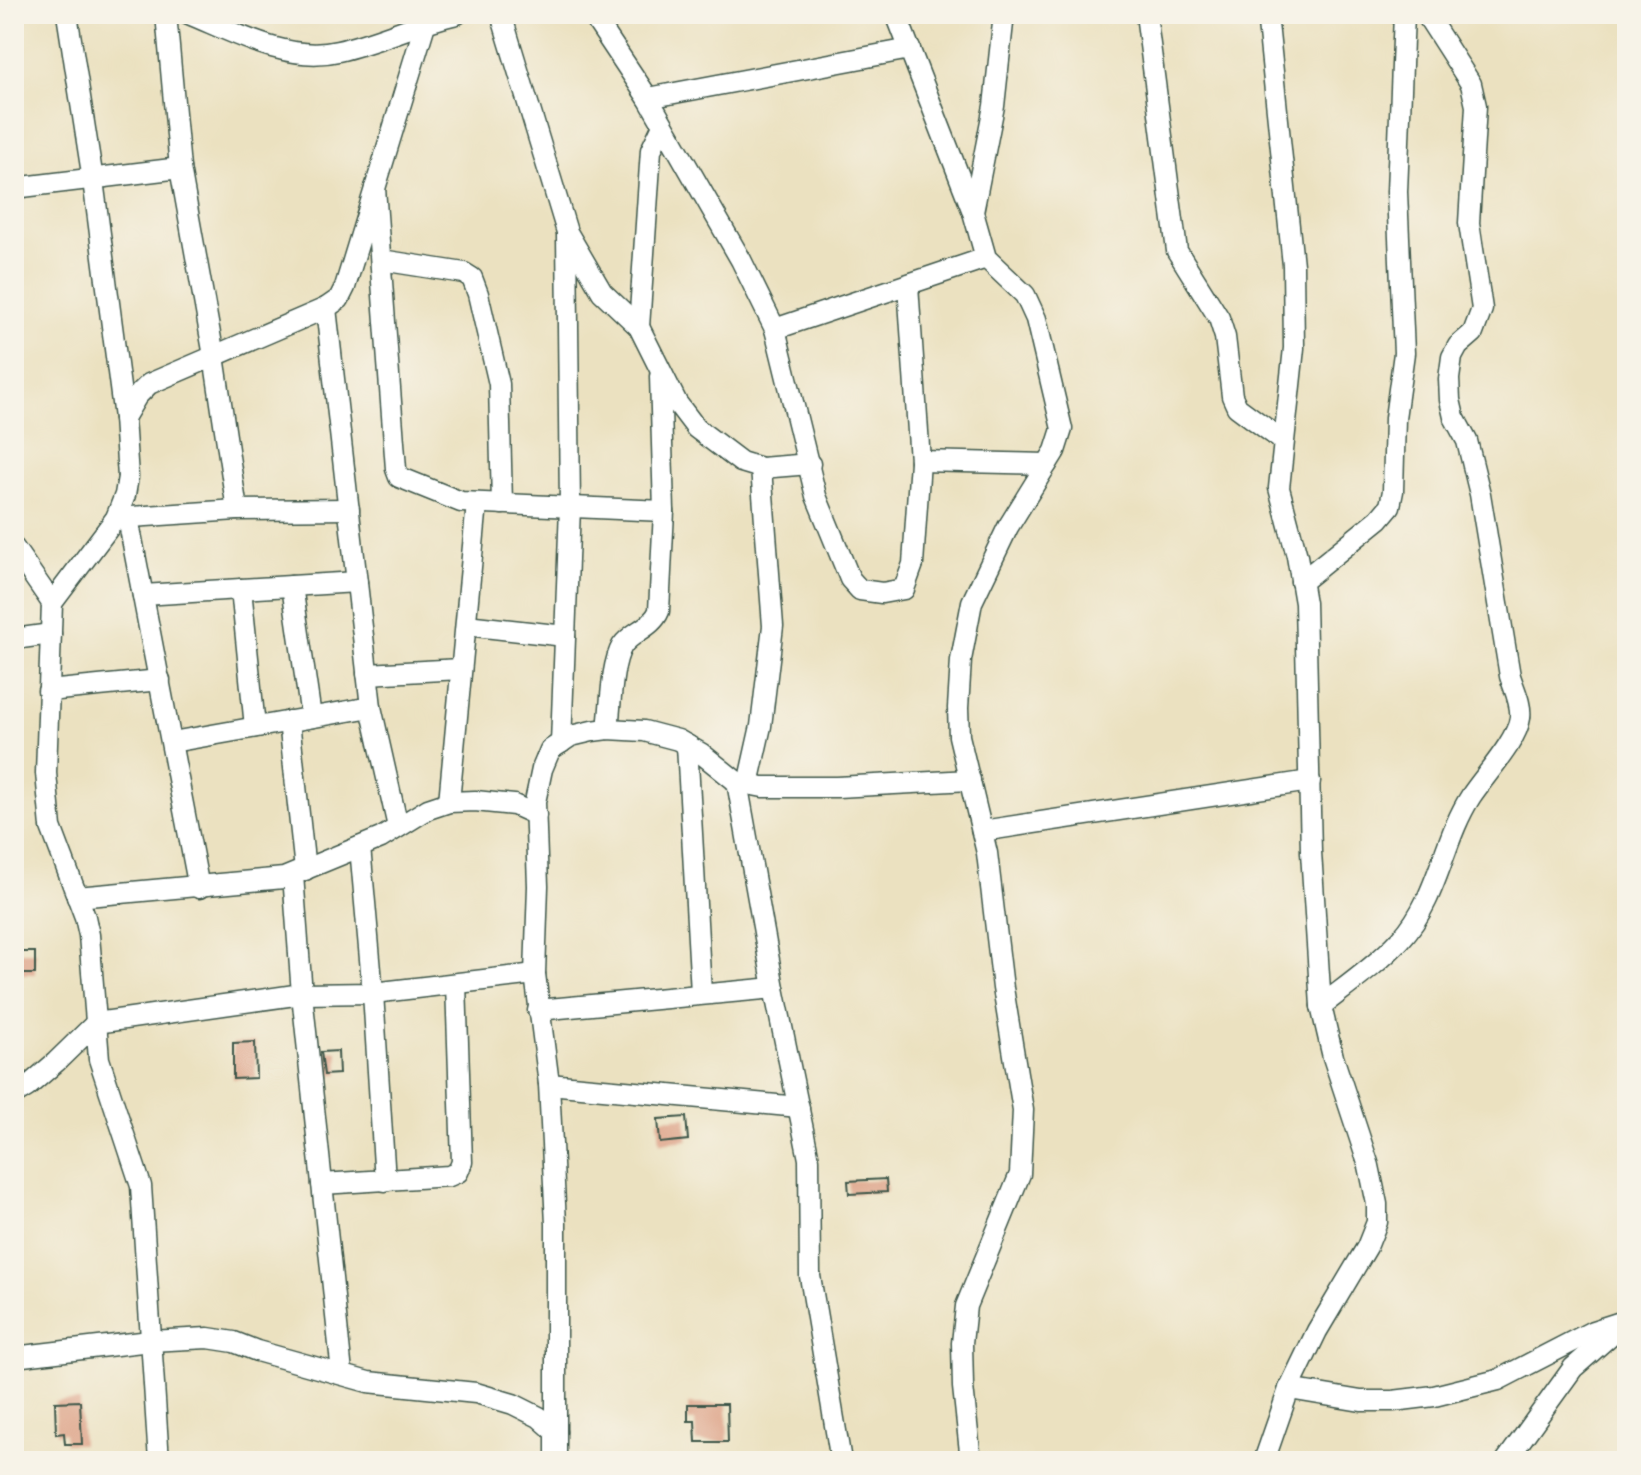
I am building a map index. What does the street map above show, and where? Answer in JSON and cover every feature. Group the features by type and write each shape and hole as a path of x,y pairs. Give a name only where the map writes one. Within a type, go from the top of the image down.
{"street":[{"path":"67,14 93,180 124,418 128,477 122,518 143,595 199,888"},
{"path":"166,14 180,168 214,356 237,510"},
{"path":"189,14 282,49 311,53 337,51 426,21 457,14"},
{"path":"240,14 243,36"},
{"path":"501,14 567,232 602,292 639,327 677,403 696,428 741,462 761,468 810,464"},
{"path":"592,14 648,98 741,260 775,329 816,496 850,579 860,590 882,593 904,589 913,564 920,461 908,285"},
{"path":"896,14 973,212 986,258 1025,295 1036,319 1062,420 1061,437 1008,527 972,602 961,660 959,736 987,853 1003,988 1023,1110 1020,1174 966,1306 962,1343 963,1387 971,1461"},
{"path":"973,212 994,106 1004,14"},
{"path":"1146,14 1177,251 1219,318 1225,337 1232,396 1237,407 1283,441"},
{"path":"1264,1461 1289,1389 1317,1331 1367,1247 1377,1222 1375,1190 1369,1166 1333,1057 1321,1006 1311,852 1305,603 1279,488 1294,348 1293,265 1267,14"},
{"path":"1301,582 1379,519 1390,506 1393,491 1395,418 1404,353 1397,192 1404,14"},
{"path":"1321,1006 1393,946 1418,915 1437,881 1450,837 1469,799 1515,733 1520,717 1519,702 1510,676 1480,494 1467,441 1454,417 1450,400 1452,357 1458,346 1473,333 1482,309 1469,223 1476,106 1471,84 1426,14"},
{"path":"124,418 137,396 149,384 326,308 339,299 426,21"},
{"path":"648,98 910,49"},
{"path":"639,327 651,150 663,125"},
{"path":"14,188 180,168"},
{"path":"375,188 399,477 461,502 664,511"},
{"path":"561,743 570,507 567,232"},
{"path":"775,329 986,258"},
{"path":"381,260 464,273 472,278 499,384 502,504"},
{"path":"326,308 371,707 398,827"},
{"path":"608,729 617,659 624,643 656,619 659,611 664,511 659,369"},
{"path":"920,461 1047,464"},
{"path":"761,468 773,626 761,726 743,783 774,988 811,1176 810,1276 841,1461"},
{"path":"449,802 477,503"},
{"path":"52,603 122,518 237,510 349,509"},
{"path":"14,548 52,603 46,773 51,827 89,935 99,1059 141,1186 159,1461"},
{"path":"143,595 357,582"},
{"path":"292,586 311,717"},
{"path":"241,589 255,727"},
{"path":"466,625 565,636"},
{"path":"14,639 51,634"},
{"path":"367,674 461,669"},
{"path":"48,691 160,680"},
{"path":"172,742 371,707"},
{"path":"289,721 299,873 302,994 342,1373"},
{"path":"556,1461 556,1224 549,1084 535,974 538,886 535,802 542,769 550,750 571,736 608,729 644,731 678,740 743,783 789,788 970,780"},
{"path":"687,745 701,993"},
{"path":"982,831 1310,781"},
{"path":"77,897 284,878 360,847 428,809 449,802 514,805 536,815"},
{"path":"360,847 385,1181"},
{"path":"14,1095 46,1071 96,1023 302,994 373,993 535,974"},
{"path":"322,1184 449,1176 458,1172 462,1162 456,984"},
{"path":"538,1010 774,988"},
{"path":"549,1084 799,1107"},
{"path":"1289,1389 1361,1401 1434,1396 1498,1380 1593,1331 1627,1320"},
{"path":"1506,1461 1573,1368 1627,1320"},
{"path":"14,1357 150,1341 208,1338 234,1342 368,1382 476,1393 526,1410 556,1432"}],"building":[{"path":"14,952 35,952 35,974 14,974"},
{"path":"255,1042 256,1078 233,1079 233,1043"},
{"path":"338,1051 339,1074 324,1075 321,1052"},
{"path":"686,1117 688,1140 660,1143 658,1119"},
{"path":"886,1179 887,1192 849,1194 848,1181"},
{"path":"80,1401 82,1444 65,1444 64,1433 56,1434 55,1402"},
{"path":"688,1404 727,1404 728,1442 696,1442 695,1421 688,1421"}]}
